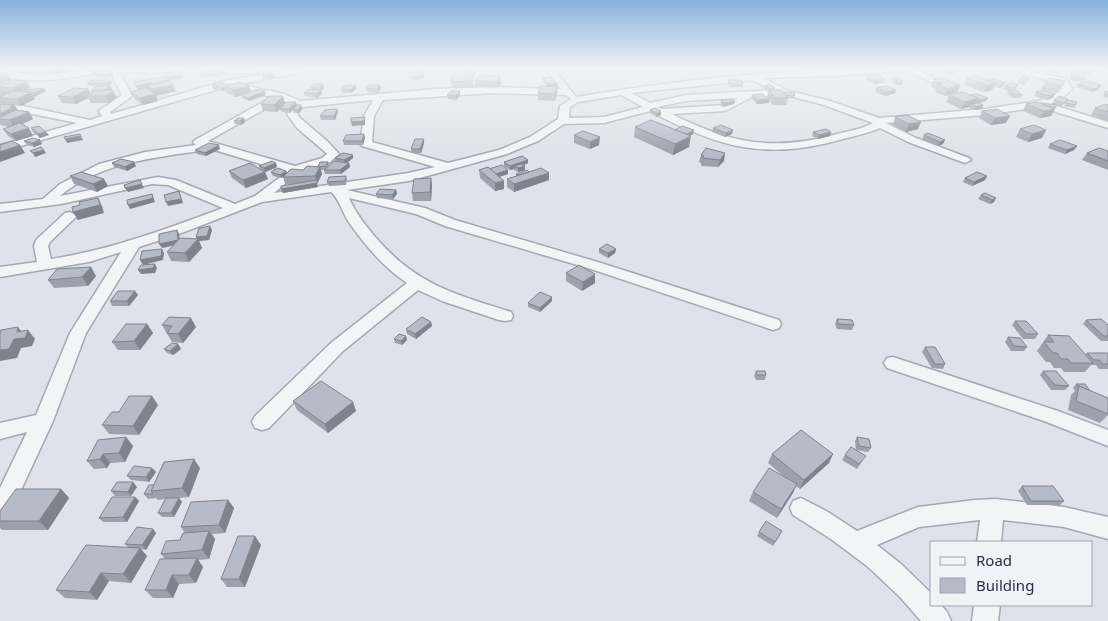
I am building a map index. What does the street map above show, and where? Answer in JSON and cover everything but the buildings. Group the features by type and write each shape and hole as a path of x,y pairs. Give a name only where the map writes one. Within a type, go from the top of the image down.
{"street":[{"path":"115,116 104,112 126,97"},
{"path":"1,148 180,97"},
{"path":"279,97 199,142 295,170"},
{"path":"283,97 299,104 380,97"},
{"path":"380,97 369,116 366,144 448,166"},
{"path":"562,121 564,106 571,97"},
{"path":"631,97 703,134 732,144 793,147 875,127 879,122 985,112 1041,104 1057,97"},
{"path":"0,272 89,258 133,245 232,207 259,199 324,188 392,180 504,152 534,139 562,121 604,120 654,109 725,108 746,97"},
{"path":"803,97 828,103 879,122 912,140 965,160"},
{"path":"259,199 295,170 326,160 333,154 293,117 292,114 299,104"},
{"path":"1041,104 1108,125"},
{"path":"0,107 24,109 90,123"},
{"path":"48,200 64,187 116,162 154,154 210,146"},
{"path":"0,208 48,200 61,200 152,180 174,182 190,191 232,207"},
{"path":"324,188 420,211 450,223 596,266 773,324"},
{"path":"340,192 344,206 352,218 372,242 402,272 417,283 505,316"},
{"path":"46,265 41,246 42,240 70,216"},
{"path":"0,510 43,421 78,333 133,245"},
{"path":"262,422 337,346 417,283"},
{"path":"893,363 1051,416 1108,438"},
{"path":"0,431 43,421"},
{"path":"801,508 834,527 883,566 926,606 938,621"},
{"path":"855,543 918,517 996,509 1064,517 1108,528"},
{"path":"989,541 990,524 996,509"},
{"path":"985,621 987,606"}]}
